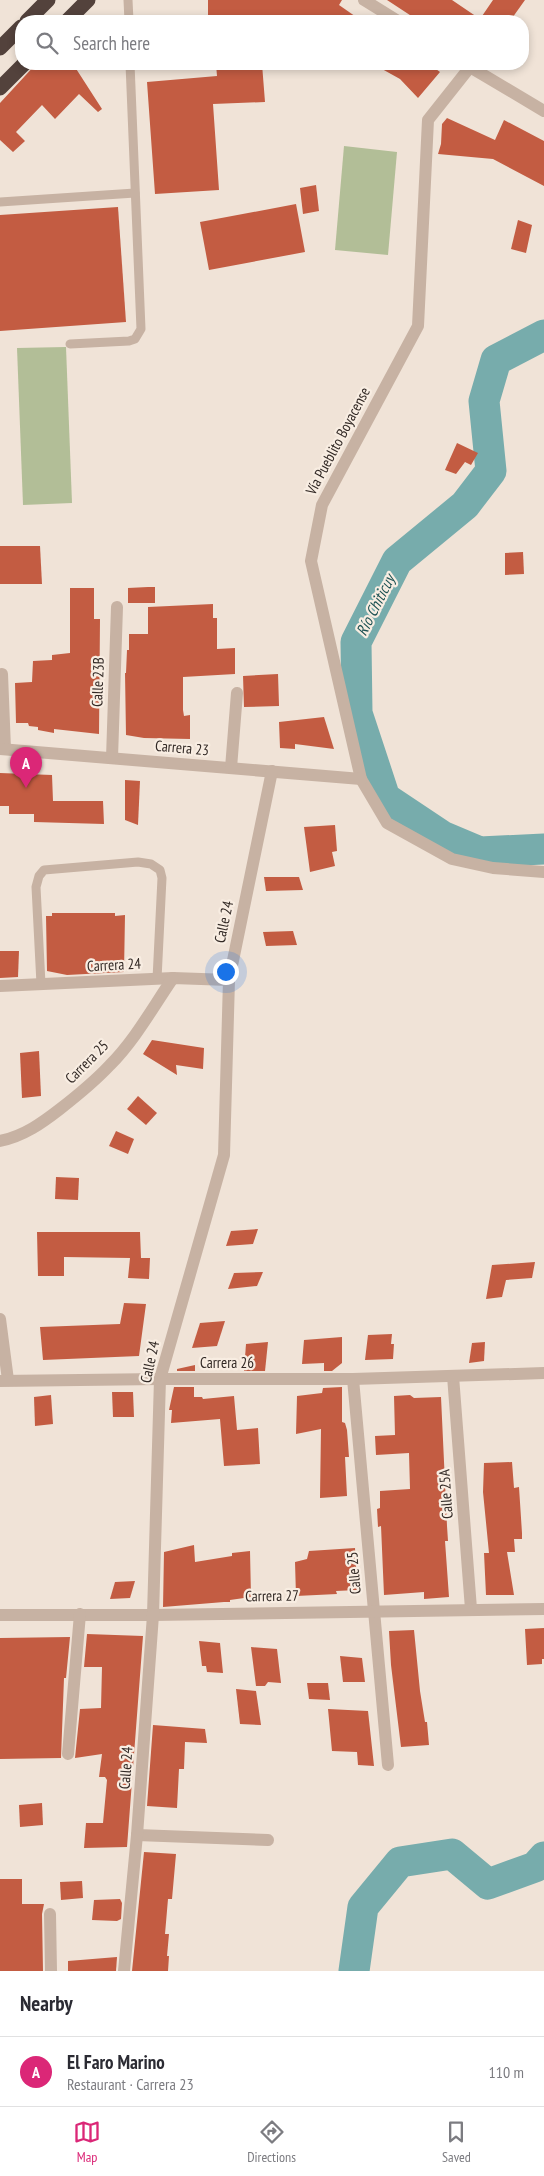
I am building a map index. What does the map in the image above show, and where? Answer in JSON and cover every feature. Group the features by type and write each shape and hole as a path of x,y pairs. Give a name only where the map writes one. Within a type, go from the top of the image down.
{"highway":[{"path":"33,15 48,0"},
{"path":"73,15 88,0"},
{"path":"0,48 15,33"},
{"path":"0,88 18,70"}],"street":[{"path":"366,0 389,15"},
{"name":"Vía Pueblito Boyacense","path":"464,70 428,120 418,326 322,505 311,561 361,779 386,823 452,859 493,868 544,872"},
{"path":"476,70 544,111"},
{"name":"Calle 23B","path":"112,758 116,608"},
{"path":"2,674 2,749"},
{"path":"231,768 236,693"},
{"name":"Carrera 23","path":"2,749 361,779"},
{"name":"Calle 24","path":"124,1971 138,1835 153,1615 160,1379 224,1155 228,980 272,771"},
{"name":"Carrera 24","path":"0,986 174,978 228,980"},
{"name":"Carrera 25","path":"0,1141 11,1139 36,1128 75,1097 110,1065 130,1041 174,978"},
{"path":"0,1319 4,1381"},
{"name":"Carrera 26","path":"4,1381 353,1379 544,1373"},
{"name":"Calle 25A","path":"453,1376 471,1609"},
{"name":"Calle 25","path":"353,1379 388,1764"},
{"name":"Carrera 27","path":"0,1615 153,1615 544,1609"},
{"path":"68,1754 80,1614"},
{"path":"138,1835 268,1840"},
{"path":"50,1914 51,1971"}],"lane":[{"path":"128,0 129,15"},
{"path":"70,344 128,341 135,339 141,329 130,70"},
{"path":"0,202 135,193"},
{"path":"41,984 36,887 39,876 44,870 138,862 151,864 160,870 162,878 157,979"}],"green space":[{"path":"344,146 397,152 388,255 335,250"},
{"path":"66,347 72,503 23,505 17,348"}],"building":[{"path":"208,0 342,0 339,5 353,15 208,15"},
{"path":"387,0 452,0 474,15 410,15"},
{"path":"493,0 525,0 514,15 483,15"},
{"path":"30,70 77,70 102,109 98,112 79,94 55,119 42,105 16,132 25,141 13,152 0,140 0,103"},
{"path":"216,70 262,70 265,102 213,104 219,190 155,194 147,82 217,76"},
{"path":"384,70 437,70 440,72 418,98 400,79"},
{"path":"447,118 495,140 504,120 544,141 544,186 493,159 438,154 441,144 442,124"},
{"path":"316,185 319,211 303,214 300,188"},
{"path":"296,204 305,252 209,270 200,222"},
{"path":"118,207 126,322 0,331 0,215"},
{"path":"518,220 532,225 526,253 511,249"},
{"path":"457,443 478,453 471,465 465,462 456,474 445,470"},
{"path":"0,546 40,546 42,584 0,584"},
{"path":"523,552 524,574 505,575 505,553"},
{"path":"155,587 155,603 128,603 128,588"},
{"path":"70,588 94,588 94,619 100,619 99,734 54,729 54,733 38,730 38,727 29,726 28,723 16,723 15,683 32,682 33,661 52,660 52,655 70,653"},
{"path":"213,604 213,618 217,618 217,649 235,648 235,674 183,677 183,710 184,716 190,715 190,739 144,738 126,735 125,673 127,650 129,650 129,634 148,634 148,607"},
{"path":"278,674 279,706 244,707 243,676"},
{"path":"324,717 334,749 295,744 295,749 280,748 279,722"},
{"path":"0,773 52,775 53,801 103,801 104,824 34,822 34,814 9,814 9,806 0,806"},
{"path":"125,780 140,781 138,825 125,820"},
{"path":"335,825 337,851 332,852 335,866 310,872 304,827"},
{"path":"264,877 299,877 303,890 266,891"},
{"path":"52,913 115,913 115,916 125,915 124,972 67,975 47,971 46,916 52,916"},
{"path":"293,931 297,945 266,946 263,932"},
{"path":"0,951 19,951 18,977 0,978"},
{"path":"152,1040 204,1048 203,1069 176,1065 177,1075 143,1054"},
{"path":"39,1051 41,1096 22,1098 20,1053"},
{"path":"138,1096 157,1113 146,1125 127,1109"},
{"path":"116,1131 134,1139 128,1154 109,1146"},
{"path":"56,1177 79,1178 78,1200 55,1199"},
{"path":"258,1229 253,1244 226,1246 231,1231"},
{"path":"37,1232 140,1232 141,1258 150,1258 149,1279 128,1278 130,1258 64,1257 64,1276 38,1276"},
{"path":"535,1262 532,1278 506,1280 502,1297 486,1299 492,1265"},
{"path":"263,1272 257,1286 228,1289 234,1273"},
{"path":"124,1303 146,1304 139,1356 43,1360 40,1327 120,1324"},
{"path":"225,1321 217,1346 192,1348 200,1323"},
{"path":"392,1334 391,1344 394,1344 393,1359 365,1360 368,1335"},
{"path":"342,1337 342,1363 332,1371 324,1371 324,1363 302,1364 304,1340"},
{"path":"268,1342 265,1371 244,1371 246,1344"},
{"path":"485,1342 484,1361 469,1363 472,1343"},
{"path":"195,1365 195,1371 177,1371 177,1369"},
{"path":"174,1387 194,1387 194,1397 202,1397 203,1399 234,1396 237,1430 258,1428 260,1464 224,1466 220,1419 171,1423 172,1410 169,1410"},
{"path":"342,1387 342,1422 345,1423 347,1430 349,1457 345,1457 347,1496 320,1498 321,1429 296,1434 297,1396 322,1393 323,1388"},
{"path":"112,1392 133,1392 134,1417 113,1417"},
{"path":"51,1395 53,1424 35,1426 34,1397"},
{"path":"410,1395 414,1398 441,1397 448,1541 445,1541 449,1597 424,1599 424,1592 384,1595 381,1526 378,1527 377,1509 380,1508 380,1491 410,1489 409,1453 376,1455 375,1436 395,1435 394,1396"},
{"path":"512,1462 514,1488 519,1487 522,1533 522,1539 514,1539 515,1552 507,1552 514,1595 486,1595 484,1553 489,1553 483,1492 484,1463"},
{"path":"194,1545 195,1562 232,1556 232,1553 250,1551 251,1597 230,1600 230,1602 163,1607 164,1552"},
{"path":"355,1548 357,1590 336,1591 337,1594 296,1596 295,1562 307,1559 309,1551"},
{"path":"135,1581 130,1598 110,1599 115,1582"},
{"path":"544,1628 544,1659 542,1659 542,1664 527,1665 525,1629"},
{"path":"414,1630 420,1691 425,1722 427,1722 429,1745 401,1747 391,1665 389,1631"},
{"path":"87,1634 143,1636 127,1847 84,1848 86,1823 103,1823 107,1780 105,1777 99,1777 102,1754 75,1758 80,1709 101,1708 102,1667 84,1667"},
{"path":"70,1637 66,1678 64,1678 61,1758 0,1759 0,1638"},
{"path":"199,1641 220,1643 223,1673 207,1672 206,1666 202,1666"},
{"path":"251,1647 277,1649 281,1683 268,1682 265,1686 256,1686"},
{"path":"340,1656 362,1658 365,1682 343,1682"},
{"path":"307,1683 328,1683 330,1700 309,1699"},
{"path":"236,1689 256,1691 261,1725 240,1724"},
{"path":"328,1709 368,1711 374,1766 358,1765 357,1752 332,1751"},
{"path":"153,1725 205,1729 207,1743 185,1742 184,1769 179,1769 177,1808 147,1806"},
{"path":"42,1803 43,1825 20,1827 19,1805"},
{"path":"144,1852 176,1854 172,1899 168,1899 165,1934 169,1934 168,1971 132,1971"},
{"path":"0,1879 22,1879 22,1904 44,1904 42,1914 43,1971 0,1971"},
{"path":"82,1881 83,1898 61,1900 60,1882"},
{"path":"120,1899 122,1903 121,1919 117,1921 92,1920 94,1900"},
{"path":"117,1957 116,1971 68,1971 68,1961"}],"waterway":[{"name":"Río Chiticuy","path":"544,335 496,360 484,401 491,471 465,505 397,561 356,642 357,713 385,798 442,836 480,852 544,849"},
{"name":"Río Chiticuy","path":"354,1971 363,1907 400,1862 452,1854 488,1884 535,1867 544,1857"}],"place":[{"name":"El Faro Marino","path":"26,788"}]}
